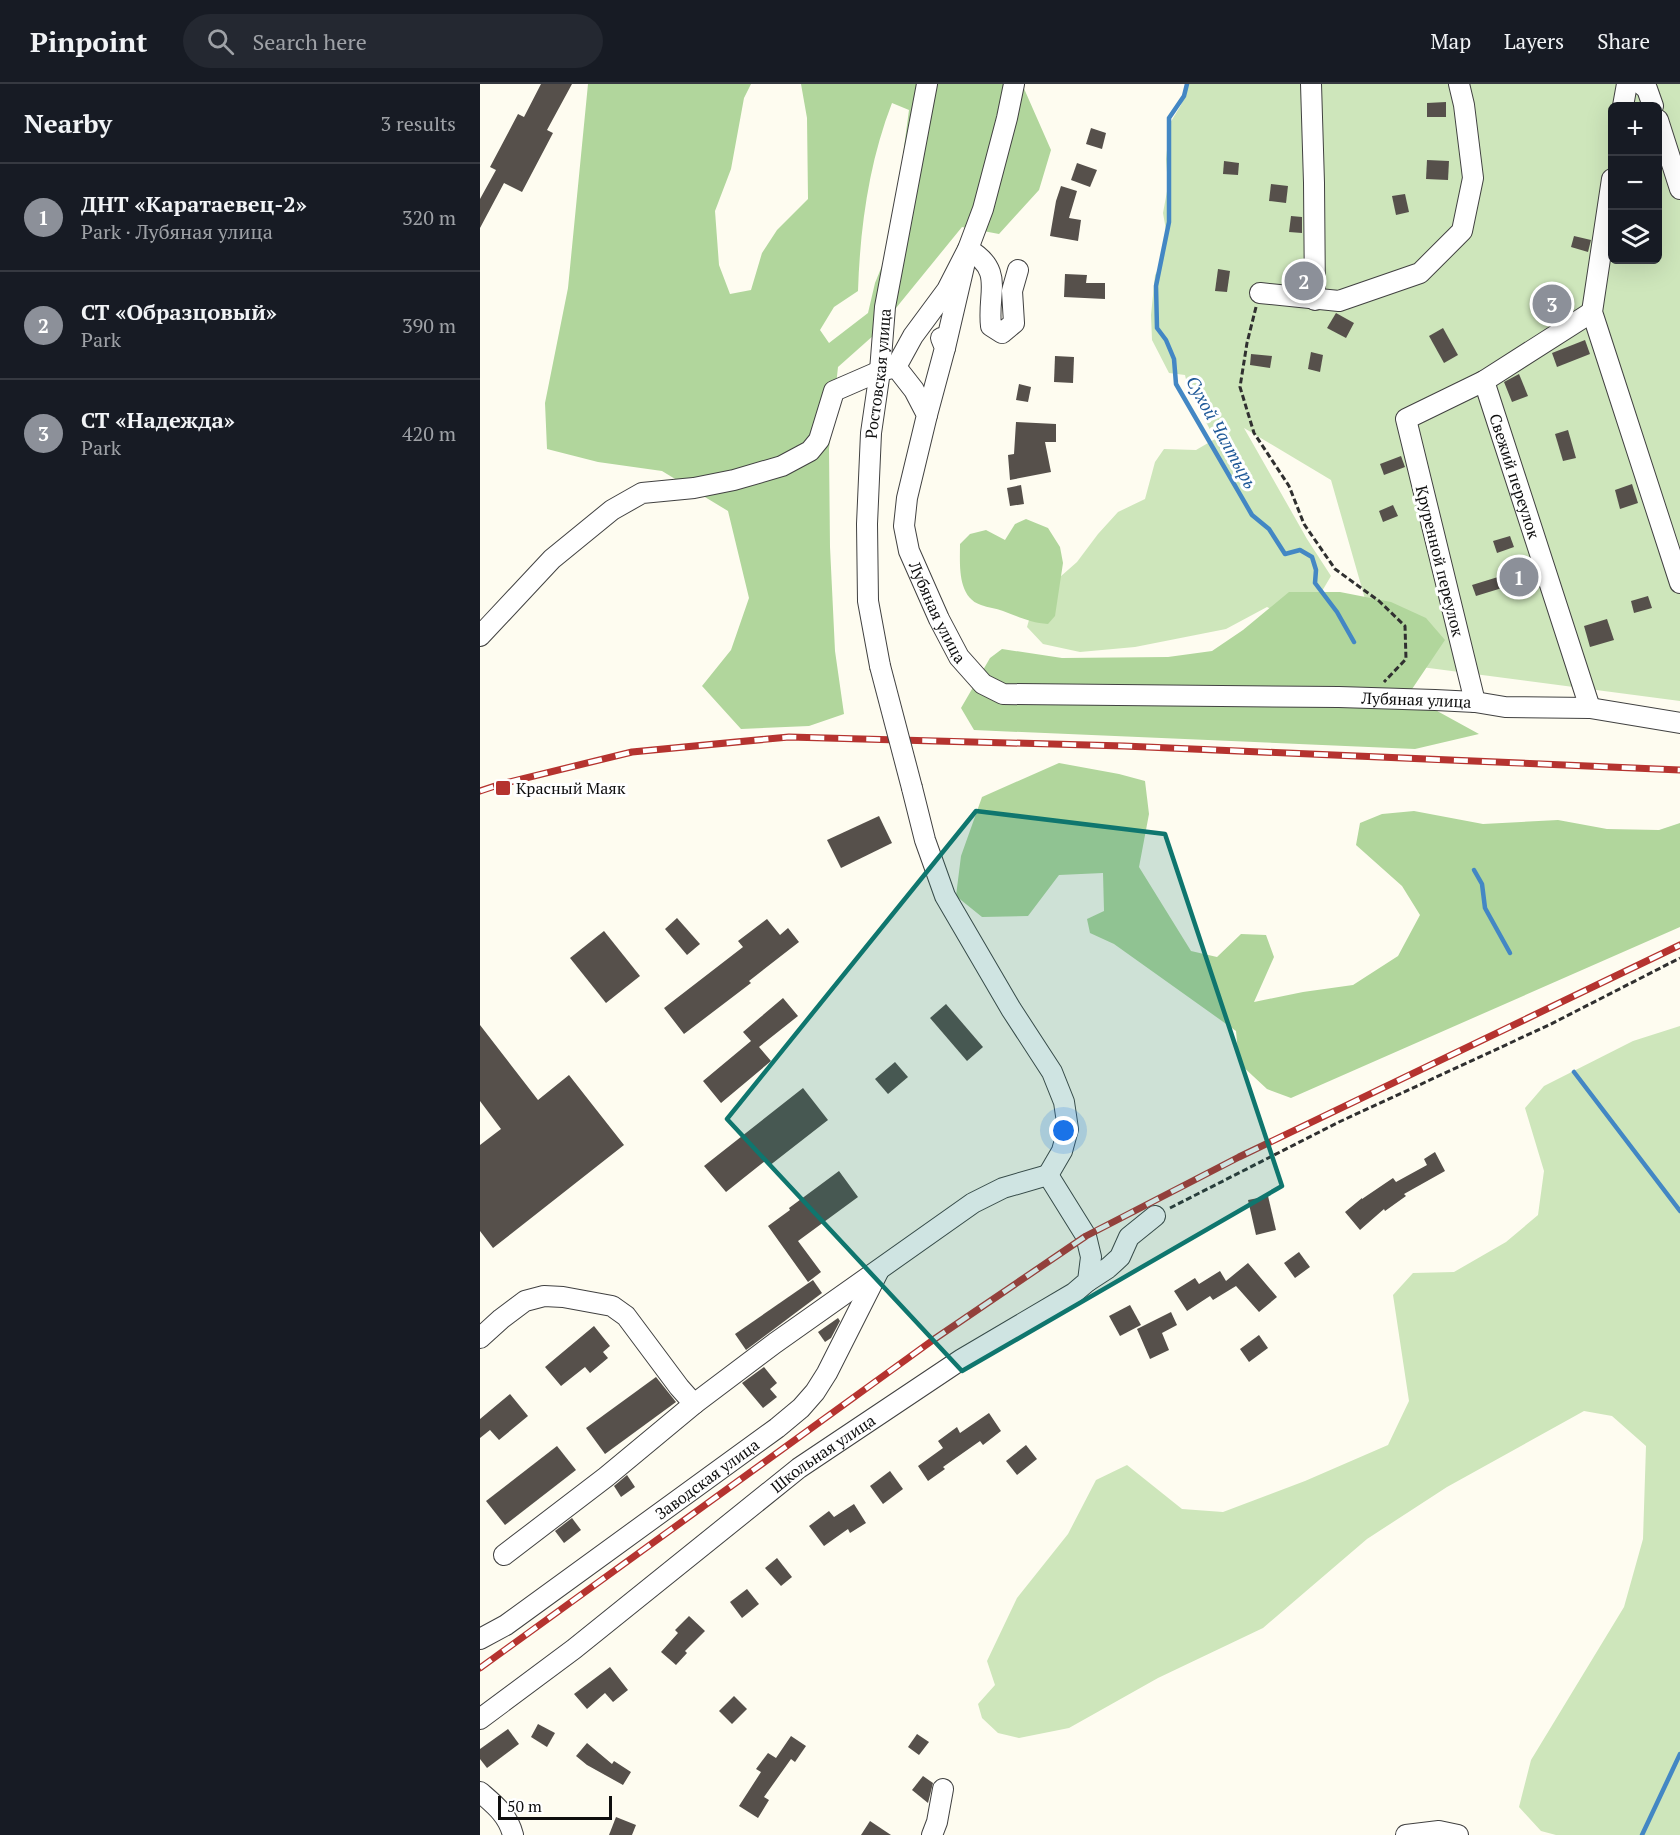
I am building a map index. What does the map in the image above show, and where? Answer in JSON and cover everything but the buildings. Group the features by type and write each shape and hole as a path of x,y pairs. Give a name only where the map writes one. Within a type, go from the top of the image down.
{"street":[{"name":"Ростовская улица","path":"927,84 885,307 888,369 871,433 867,524 868,601 880,666 925,840 945,896 1011,1009 1052,1072 1064,1102 1068,1129 1062,1151 1047,1175"},
{"name":"Ростовская улица","path":"888,369 946,290 968,249 983,209 1014,84"},
{"path":"1311,84 1315,300"},
{"path":"1260,293 1339,301 1420,273 1462,231 1473,178 1464,105 1459,84"},
{"path":"1624,102 1627,84"},
{"path":"1641,84 1647,88 1652,102"},
{"path":"1662,133 1680,189"},
{"path":"1608,206 1592,312 1680,583"},
{"path":"968,249 979,255 989,266 993,284 991,326 1002,333 1014,323 1011,291 1018,270"},
{"name":"Лубяная улица","path":"968,249 907,498 903,526 909,551 939,619 959,657 983,684 1004,694 1368,698 1475,702 1505,707 1590,708 1680,723"},
{"path":"931,310 945,348"},
{"path":"1484,381 1592,312"},
{"path":"480,636 552,559 612,510 642,494 693,489 734,480 782,466 810,451 819,440 834,392 888,369 914,390 927,415"},
{"name":"Круренной переулок","path":"1475,702 1406,419 1484,381"},
{"name":"Свежий переулок","path":"1484,381 1590,708"},
{"path":"1047,1175 1086,1236 1091,1257 1088,1281"},
{"name":"Заводская улица","path":"504,1555 606,1477 694,1404 775,1343 973,1203 1003,1188 1047,1175"},
{"name":"Школьная улица","path":"480,1719 573,1649 799,1468 962,1359 1074,1293 1108,1268 1120,1257 1128,1237 1155,1216"},
{"name":"Заводская улица","path":"480,1639 515,1618 777,1428 801,1408 827,1373 879,1270"},
{"path":"480,1338 525,1301 544,1296 563,1296 612,1306 626,1316 694,1404"},
{"path":"932,1835 943,1790"},
{"path":"480,1792 504,1814 511,1825 513,1835"},
{"path":"1406,1835 1439,1831 1458,1835"}],"path":[{"path":"1260,293 1247,343 1240,387 1254,433 1289,486 1304,524 1335,568 1379,601 1404,626 1406,659 1368,698"},
{"path":"1155,1216 1339,1122 1548,1025 1680,958"}],"highlighted area":[{"path":"976,811 1165,834 1282,1186 962,1371 727,1119"}],"green space":[{"path":"588,84 751,84 744,98 731,169 715,211 719,265 730,294 751,290 762,253 777,230 808,199 807,118 801,84 1022,84 1051,150 1039,190 999,234 962,227 874,335 838,367 829,449 830,547 835,651 844,714 809,726 741,729 702,686 731,650 749,598 728,511 662,471 598,462 547,449 545,403 568,288","holes":["892,103 909,110 891,244 875,283 868,313 829,343 820,330 834,307 858,291 867,196 884,125"]},
{"path":"1187,84 1680,84 1680,701 1383,662 1331,480 1244,428 1307,539 1331,576 1309,613 1289,618 1267,607 1226,629 1135,647 1080,652 1043,644 1027,627 1035,599 1077,562 1118,512 1145,499 1155,462 1164,449 1196,450 1215,439 1188,388 1185,375 1169,373 1152,340 1151,315 1155,275 1160,266 1166,230 1163,213 1168,186 1166,159 1170,123 1181,105"},
{"path":"1026,519 1048,528 1060,547 1063,563 1055,616 1048,624 1031,621 973,601 962,579 960,544 970,534 986,530 1005,540 1015,524"},
{"path":"1289,592 1340,592 1391,602 1426,618 1445,640 1408,695 1479,734 1415,749 974,730 961,708 990,658 1002,649 1062,658 1168,657 1212,651 1243,630"},
{"path":"1059,763 1145,781 1149,814 1139,867 1191,951 1217,957 1241,934 1266,935 1274,957 1254,1002 1353,985 1398,956 1420,915 1402,886 1356,845 1360,823 1382,814 1414,811 1483,824 1558,820 1607,829 1659,830 1680,823 1680,927 1291,1098 1267,1089 1239,1063 1236,1031 1114,944 1090,933 1087,919 1104,911 1103,873 1059,875 1028,916 982,917 956,896 961,856 982,797"},
{"path":"1680,1026 1680,1835 1556,1835 1541,1831 1519,1807 1531,1760 1624,1607 1643,1539 1646,1446 1612,1416 1584,1411 1447,1487 1367,1539 1263,1628 1158,1678 1069,1728 1019,1738 998,1733 982,1718 978,1704 995,1685 987,1661 1017,1598 1068,1534 1096,1480 1127,1465 1182,1509 1223,1512 1305,1481 1388,1445 1409,1401 1393,1295 1413,1273 1454,1272 1506,1242 1538,1215 1544,1171 1525,1108 1544,1086 1633,1041"}],"waterway":[{"name":"Сухой Чалтырь","path":"1187,84 1184,96 1169,118 1169,222 1156,286 1157,328 1166,340 1174,359 1176,384 1252,515 1269,529 1285,554 1300,550 1312,557 1316,570 1315,583 1337,612 1354,642"},
{"name":"Сухой Чалтырь","path":"1474,870 1482,884 1485,908 1510,953"},
{"name":"Сухой Чалтырь","path":"1574,1072 1680,1211"},
{"name":"Сухой Чалтырь","path":"1642,1835 1680,1754"}],"railway":[{"path":"480,791 632,752 789,737 1124,746 1680,770"},
{"path":"480,1668 933,1340 1086,1236 1239,1157 1680,945"}],"place":[{"name":"СТ «Образцовый»","path":"1304,281"},
{"name":"СТ «Надежда»","path":"1552,304"},
{"name":"ДНТ «Каратаевец-2»","path":"1519,577"},
{"name":"Красный Маяк","path":"503,788"}]}
